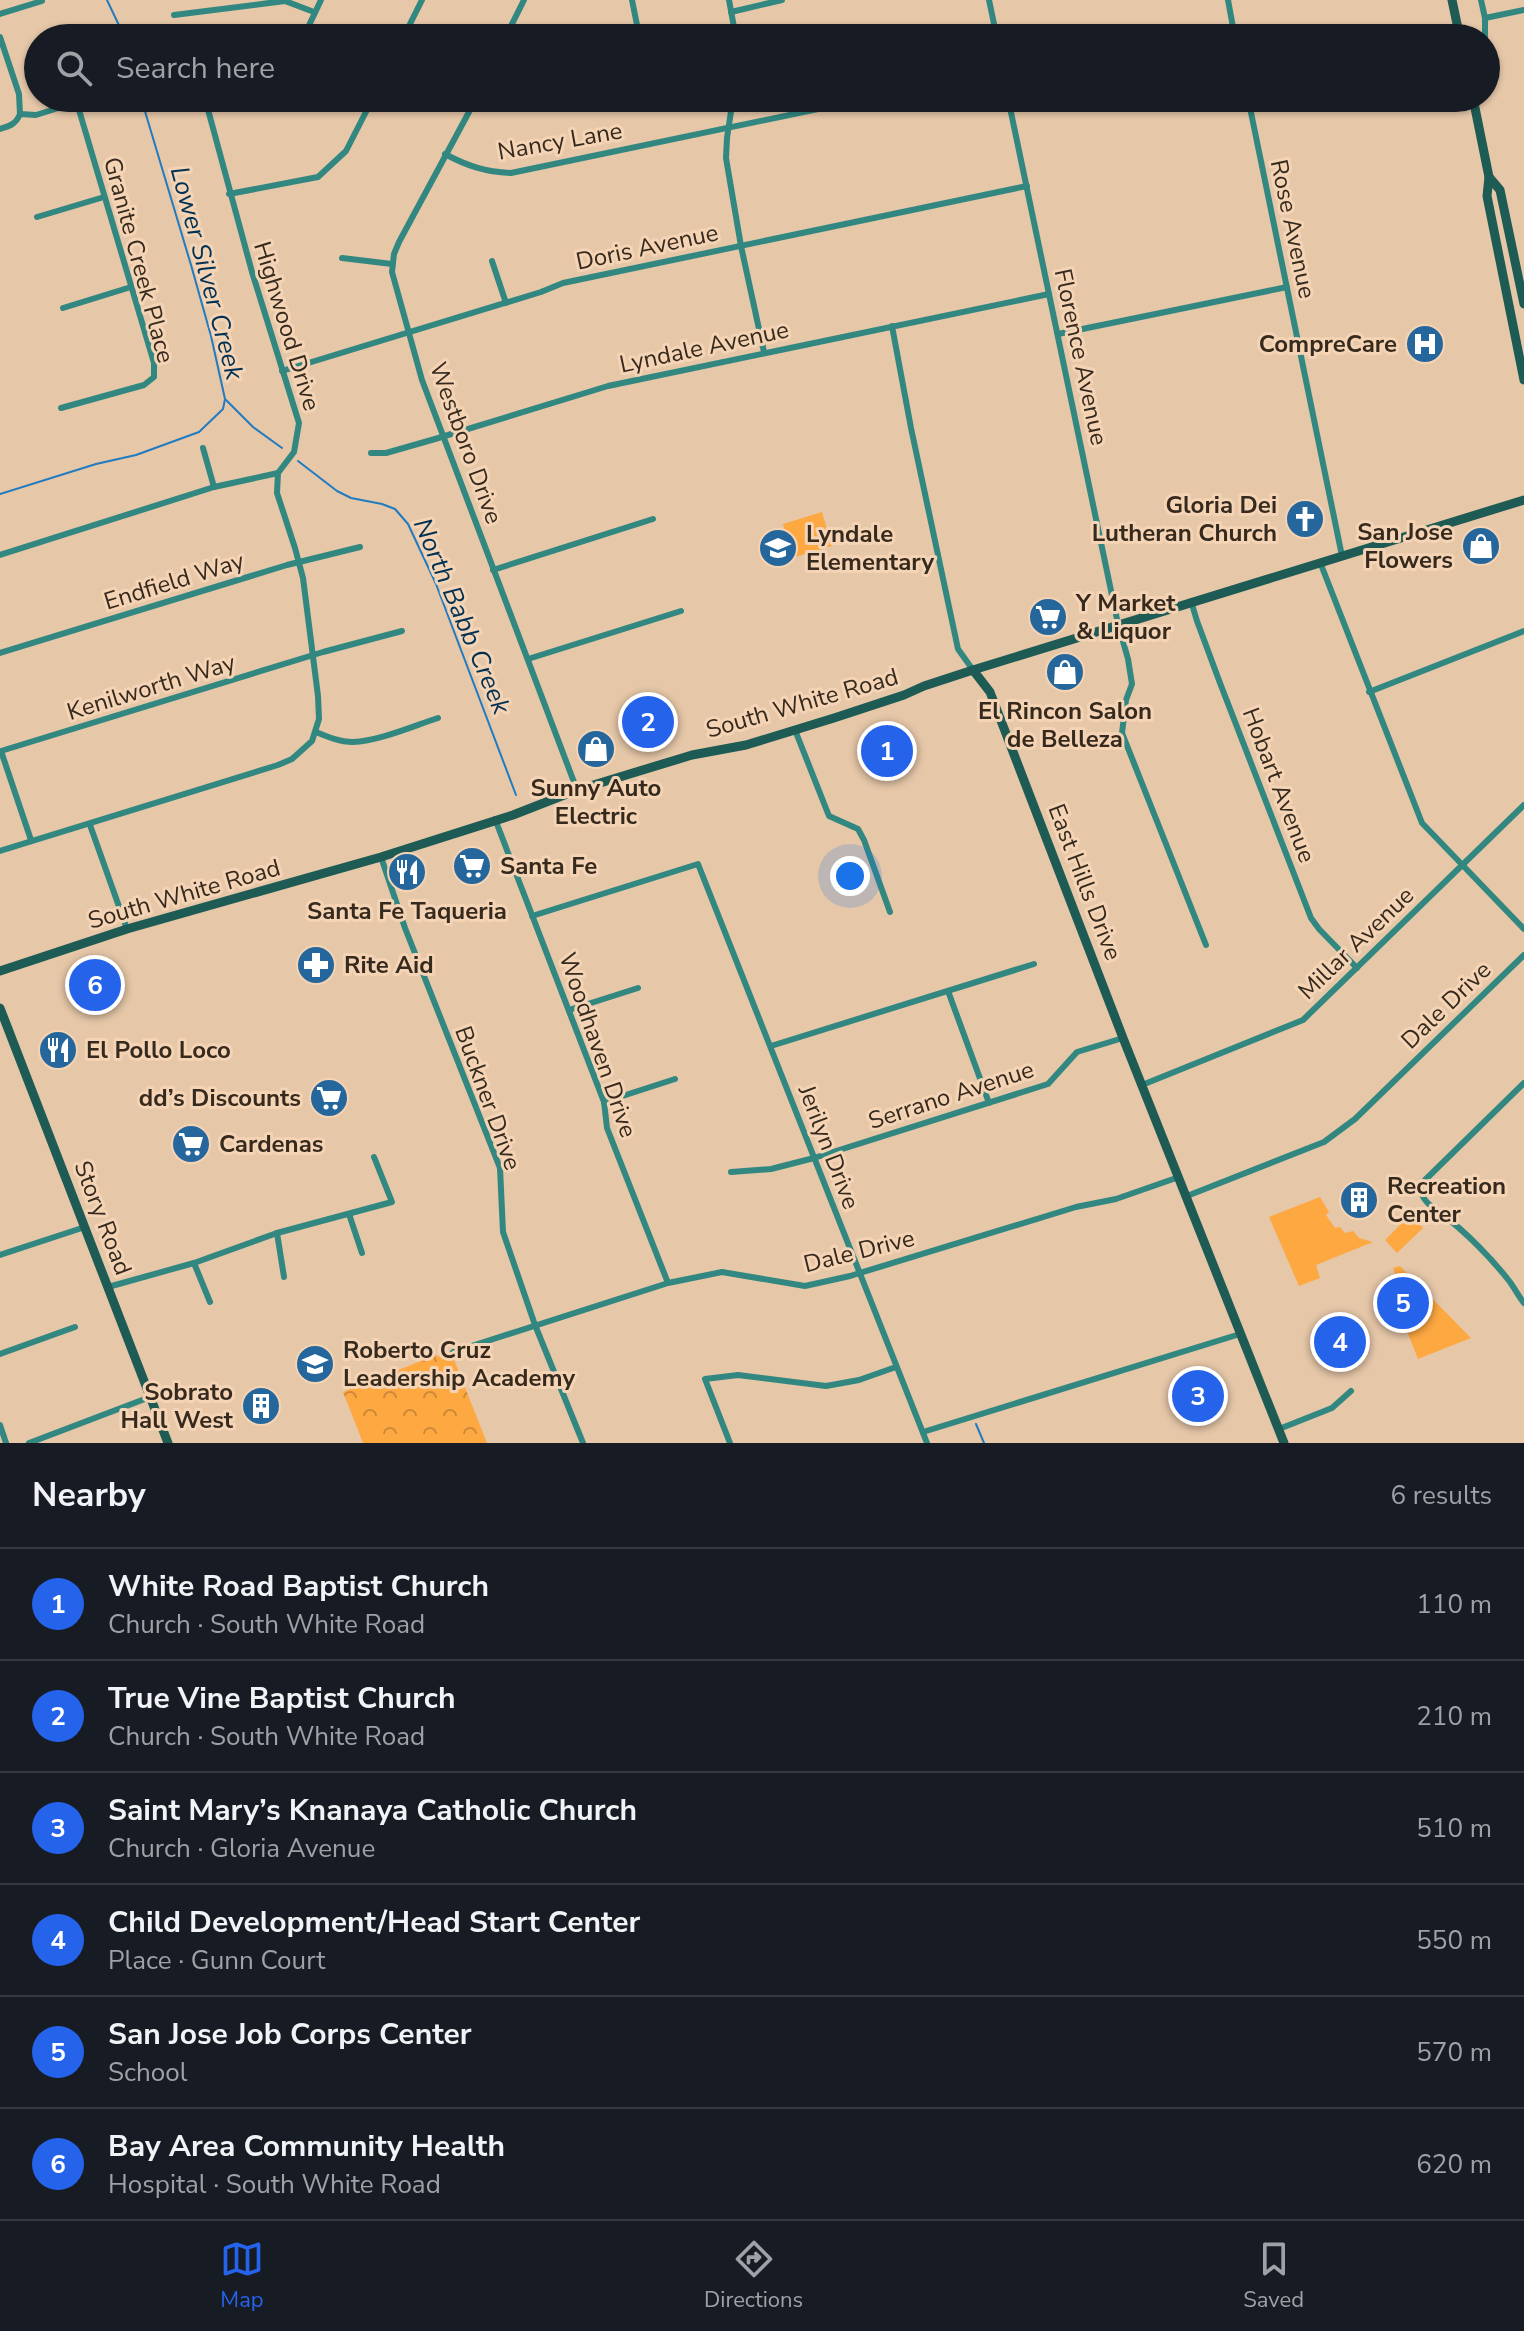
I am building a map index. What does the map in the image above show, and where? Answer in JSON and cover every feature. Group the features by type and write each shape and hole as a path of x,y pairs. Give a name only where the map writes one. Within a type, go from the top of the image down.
{"main road":[{"path":"1452,0 1457,24"},
{"path":"1476,112 1489,177 1487,196 1494,236 1524,380"},
{"path":"1489,177 1500,190 1524,304"},
{"path":"1494,236 1501,238 1512,249"},
{"name":"South White Road","path":"0,971 127,929 381,857 513,815 577,790 692,755 746,745 795,730 1118,624 1524,500"},
{"name":"East Hills Drive","path":"973,670 990,692 1284,1443"},
{"name":"Story Road","path":"0,1008 168,1443"}],"street":[{"path":"309,24 321,0"},
{"path":"410,24 422,0"},
{"path":"512,24 524,0"},
{"path":"632,0 637,24"},
{"path":"729,0 733,24"},
{"path":"731,12 782,0"},
{"path":"989,0 994,24"},
{"path":"1228,0 1232,24"},
{"path":"1481,0 1485,24"},
{"path":"0,14 42,1"},
{"path":"174,15 285,1 314,12"},
{"path":"1485,18 1524,10"},
{"path":"0,37 19,94 20,114 18,121 0,129"},
{"name":"Granite Creek Place","path":"20,114 46,112"},
{"name":"Granite Creek Place","path":"61,408 144,385 154,377 154,363 81,112"},
{"name":"Highwood Drive","path":"208,112 229,194 299,423 294,452 278,473"},
{"path":"229,194 318,177 346,151 366,112"},
{"path":"342,258 392,264 399,242 469,112"},
{"path":"731,112 726,158 764,352"},
{"name":"Nancy Lane","path":"445,154 476,169 511,173 805,112"},
{"name":"Florence Avenue","path":"1011,112 1118,624 1128,659 1132,684 1126,700 1122,733 1206,945"},
{"name":"Rose Avenue","path":"1251,112 1342,556"},
{"name":"Doris Avenue","path":"282,371 563,283 1027,186"},
{"path":"37,217 104,197"},
{"path":"492,261 506,303"},
{"name":"Westboro Drive","path":"392,264 394,285 422,380 577,790"},
{"path":"63,308 131,287"},
{"path":"1058,334 1287,287"},
{"name":"Lyndale Avenue","path":"371,453 386,453 608,386 1049,294"},
{"name":"East Hills Drive","path":"892,326 958,649 973,670"},
{"path":"203,448 214,487"},
{"path":"0,555 214,487 278,473 277,493 299,562 307,605 319,708 312,741 302,751 278,765 0,851"},
{"path":"493,570 653,519"},
{"name":"Endfield Way","path":"0,653 299,562 360,547"},
{"path":"1320,562 1422,823 1524,929"},
{"name":"Hobart Avenue","path":"1191,601 1311,918 1357,968"},
{"path":"528,659 681,611"},
{"name":"Kenilworth Way","path":"31,840 1,751 402,631"},
{"path":"1369,692 1524,631"},
{"path":"316,732 354,742 438,718"},
{"path":"795,730 829,816 858,829 864,840 890,912"},
{"name":"Millar Avenue","path":"1142,1085 1303,1020 1524,805"},
{"name":"Woodhaven Drive","path":"495,819 604,1102 607,1128 668,1283"},
{"path":"90,825 127,929"},
{"name":"Buckner Drive","path":"381,857 405,928 500,1168 503,1232 535,1325 583,1443"},
{"name":"Jerilyn Drive","path":"532,916 698,864 927,1443"},
{"name":"Dale Drive","path":"1187,1196 1324,1142 1355,1119 1524,955"},
{"path":"771,1046 1034,964"},
{"path":"569,1010 638,988"},
{"path":"948,991 989,1103"},
{"name":"Serrano Avenue","path":"731,1172 771,1169 814,1158 1048,1084 1077,1052 1123,1038"},
{"path":"604,1102 675,1079"},
{"path":"1524,1083 1420,1188 1422,1197 1431,1208 1450,1221 1493,1264 1524,1303"},
{"path":"108,1287 194,1263 277,1233 392,1202 374,1157"},
{"name":"Dale Drive","path":"453,1352 668,1283 722,1272 805,1286 859,1274 1076,1207 1116,1199 1179,1177"},
{"path":"349,1214 362,1253"},
{"path":"0,1255 85,1227"},
{"path":"277,1233 284,1277"},
{"path":"194,1263 210,1302"},
{"path":"0,1354 75,1327"},
{"path":"923,1432 1240,1334"},
{"path":"730,1443 705,1379 738,1375 826,1386 859,1380 896,1367"},
{"path":"1279,1429 1332,1408 1351,1391"},
{"path":"29,1443 150,1397"},
{"path":"0,1425 6,1443"}],"green space":[{"path":"822,512 832,546 792,558 783,524"},
{"path":"1320,1197 1329,1212 1326,1215 1335,1228 1340,1227 1345,1233 1353,1231 1359,1238 1373,1242 1316,1265 1320,1278 1299,1286 1269,1217"},
{"path":"1410,1215 1423,1228 1397,1253 1385,1240"},
{"path":"1400,1266 1471,1338 1418,1359 1407,1331 1415,1327 1393,1268"},
{"path":"436,1355 453,1357 487,1443 363,1443 343,1392"}],"waterway":[{"name":"Lower Silver Creek","path":"107,0 118,24"},
{"name":"Lower Silver Creek","path":"0,494 136,455 199,432 223,409 225,399 211,336 145,112"},
{"name":"North Babb Creek","path":"226,400 253,427 282,448"},
{"name":"North Babb Creek","path":"298,461 337,491 351,498 395,509 408,524 436,584 516,795"},
{"name":"North Babb Creek","path":"976,1424 984,1443"}],"place":[{"name":"CompreCare","path":"1425,344"},
{"name":"Gloria Dei Lutheran Church","path":"1305,519"},
{"name":"San Jose Flowers","path":"1481,546"},
{"name":"Lyndale Elementary","path":"778,548"},
{"name":"Y Market & Liquor","path":"1048,617"},
{"name":"El Rincon Salon de Belleza","path":"1065,672"},
{"name":"True Vine Baptist Church","path":"648,722"},
{"name":"Sunny Auto Electric","path":"596,749"},
{"name":"White Road Baptist Church","path":"887,751"},
{"name":"Santa Fe","path":"472,866"},
{"name":"Santa Fe Taqueria","path":"407,872"},
{"name":"Rite Aid","path":"316,965"},
{"name":"Bay Area Community Health","path":"95,985"},
{"name":"El Pollo Loco","path":"58,1050"},
{"name":"dd’s Discounts","path":"329,1098"},
{"name":"Cardenas","path":"191,1144"},
{"name":"Recreation Center","path":"1359,1200"},
{"name":"San Jose Job Corps Center","path":"1403,1303"},
{"name":"Child Development/Head Start Center","path":"1340,1342"},
{"name":"Roberto Cruz Leadership Academy","path":"315,1364"},
{"name":"Saint Mary’s Knanaya Catholic Church","path":"1198,1396"},
{"name":"Sobrato Hall West","path":"261,1406"}]}
